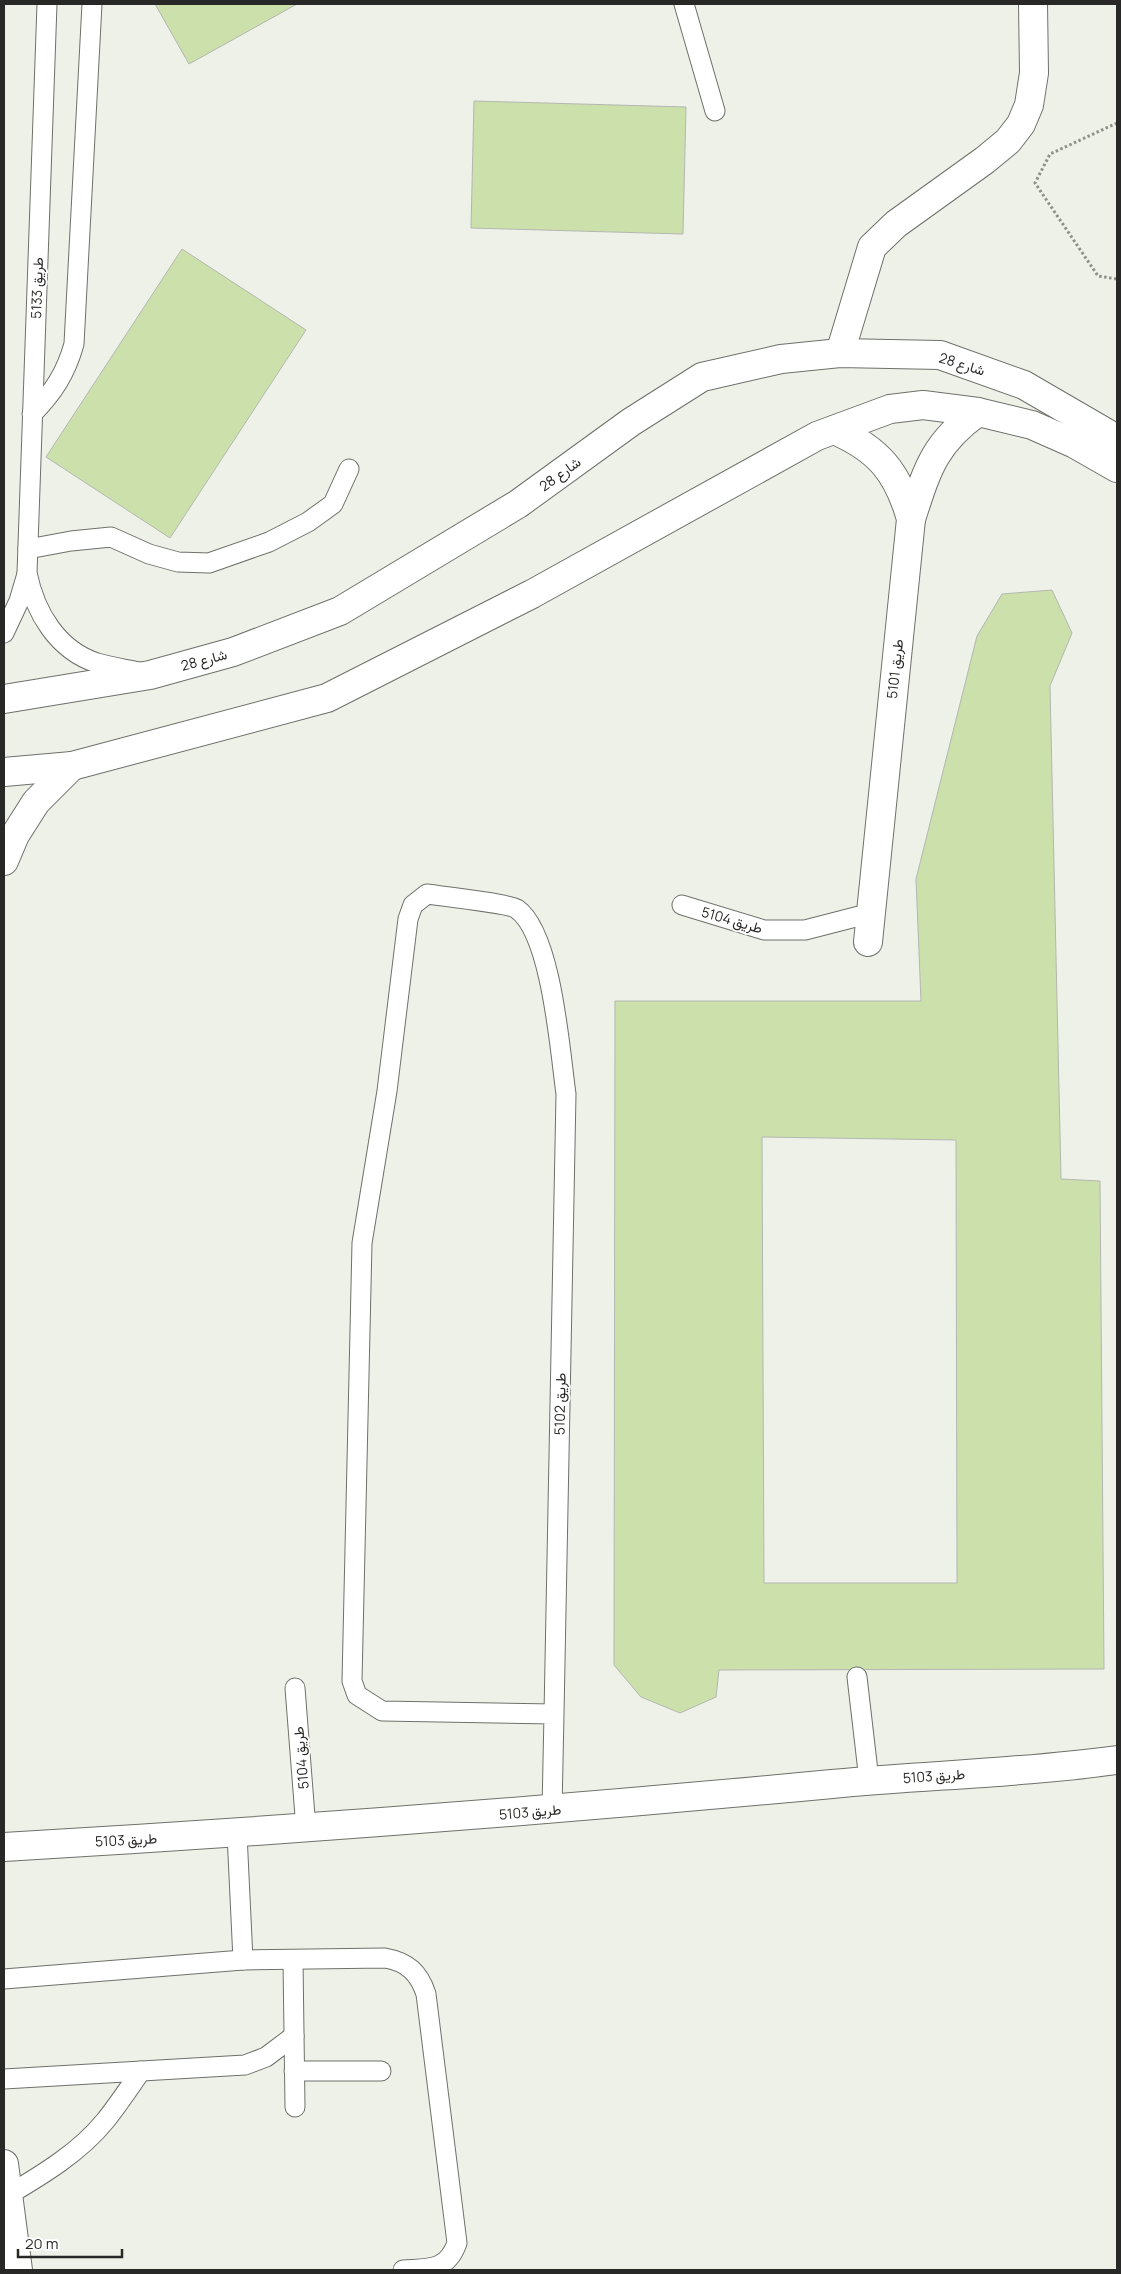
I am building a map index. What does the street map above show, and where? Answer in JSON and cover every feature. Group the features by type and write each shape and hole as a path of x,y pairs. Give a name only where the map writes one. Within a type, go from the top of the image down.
{"main road":[{"path":"840,352 872,247 896,224 1000,147 1021,124 1029,105 1034,73 1035,29 1033,4"},
{"name":"شارع 28","path":"4,699 150,675 233,652 340,611 518,504 631,422 702,377 781,359 840,352 940,355 1024,385 1117,439"},
{"path":"4,772 72,766 327,698 532,594 816,436 890,409 923,405 978,412 1032,425 1074,444 1117,468"},
{"path":"911,519 925,478 945,440 961,424 978,412"},
{"name":"طريق 5101","path":"834,430 853,438 871,449 885,464 897,481 906,500 911,519 868,942"},
{"path":"4,861 15,835 36,802 72,766"},
{"name":"طريق 5103","path":"1056,1768 1117,1744"},
{"name":"طريق 5103","path":"4,1847 237,1834 552,1810 869,1780 1056,1768 1117,1760"},
{"path":"4,2164 18,2270"}],"lane":[{"name":"طريق 5133","path":"4,634 19,601 27,573 47,4"},
{"path":"32,414 59,384 68,365 74,344 92,4"},
{"path":"684,4 715,111"},
{"path":"28,549 71,540 111,536 148,554 178,562 209,563 269,542 308,522 333,504 349,469"},
{"name":"طريق 5133","path":"27,573 31,592 38,610 63,642 79,654 97,663 150,675"},
{"name":"طريق 5102","path":"552,1810 554,1714 566,1094 553,999 537,936 530,922 516,908 427,894 413,905 408,920 387,1091 362,1243 352,1681 357,1695 382,1711 554,1714"},
{"name":"طريق 5104","path":"682,905 764,930 805,930 871,913"},
{"path":"857,1677 869,1780"},
{"name":"طريق 5104","path":"295,1688 306,1829"},
{"path":"237,1834 243,1960"},
{"path":"4,1979 243,1960 385,1958 397,1960 416,1972 422,1982 428,2004 457,2242 452,2255 443,2264 431,2268 403,2270"},
{"path":"293,1960 295,2107"},
{"path":"4,2079 245,2065 266,2057 294,2036"},
{"path":"8,2195 41,2176 83,2143 105,2122 141,2071"},
{"path":"294,2071 381,2071"}],"path":[{"path":"1117,123 1050,154 1035,183 1098,276 1117,279"}],"building":[{"path":"155,4 297,4 189,64"},
{"path":"474,101 686,107 683,234 471,228"},
{"path":"182,249 306,330 170,538 46,457"},
{"path":"1052,590 1072,633 1050,686 1061,1179 1100,1181 1104,1669 719,1670 716,1697 680,1713 641,1697 614,1665 615,1001 921,1001 916,879 977,636 1002,594","holes":["762,1137 956,1140 957,1583 764,1583"]}]}
